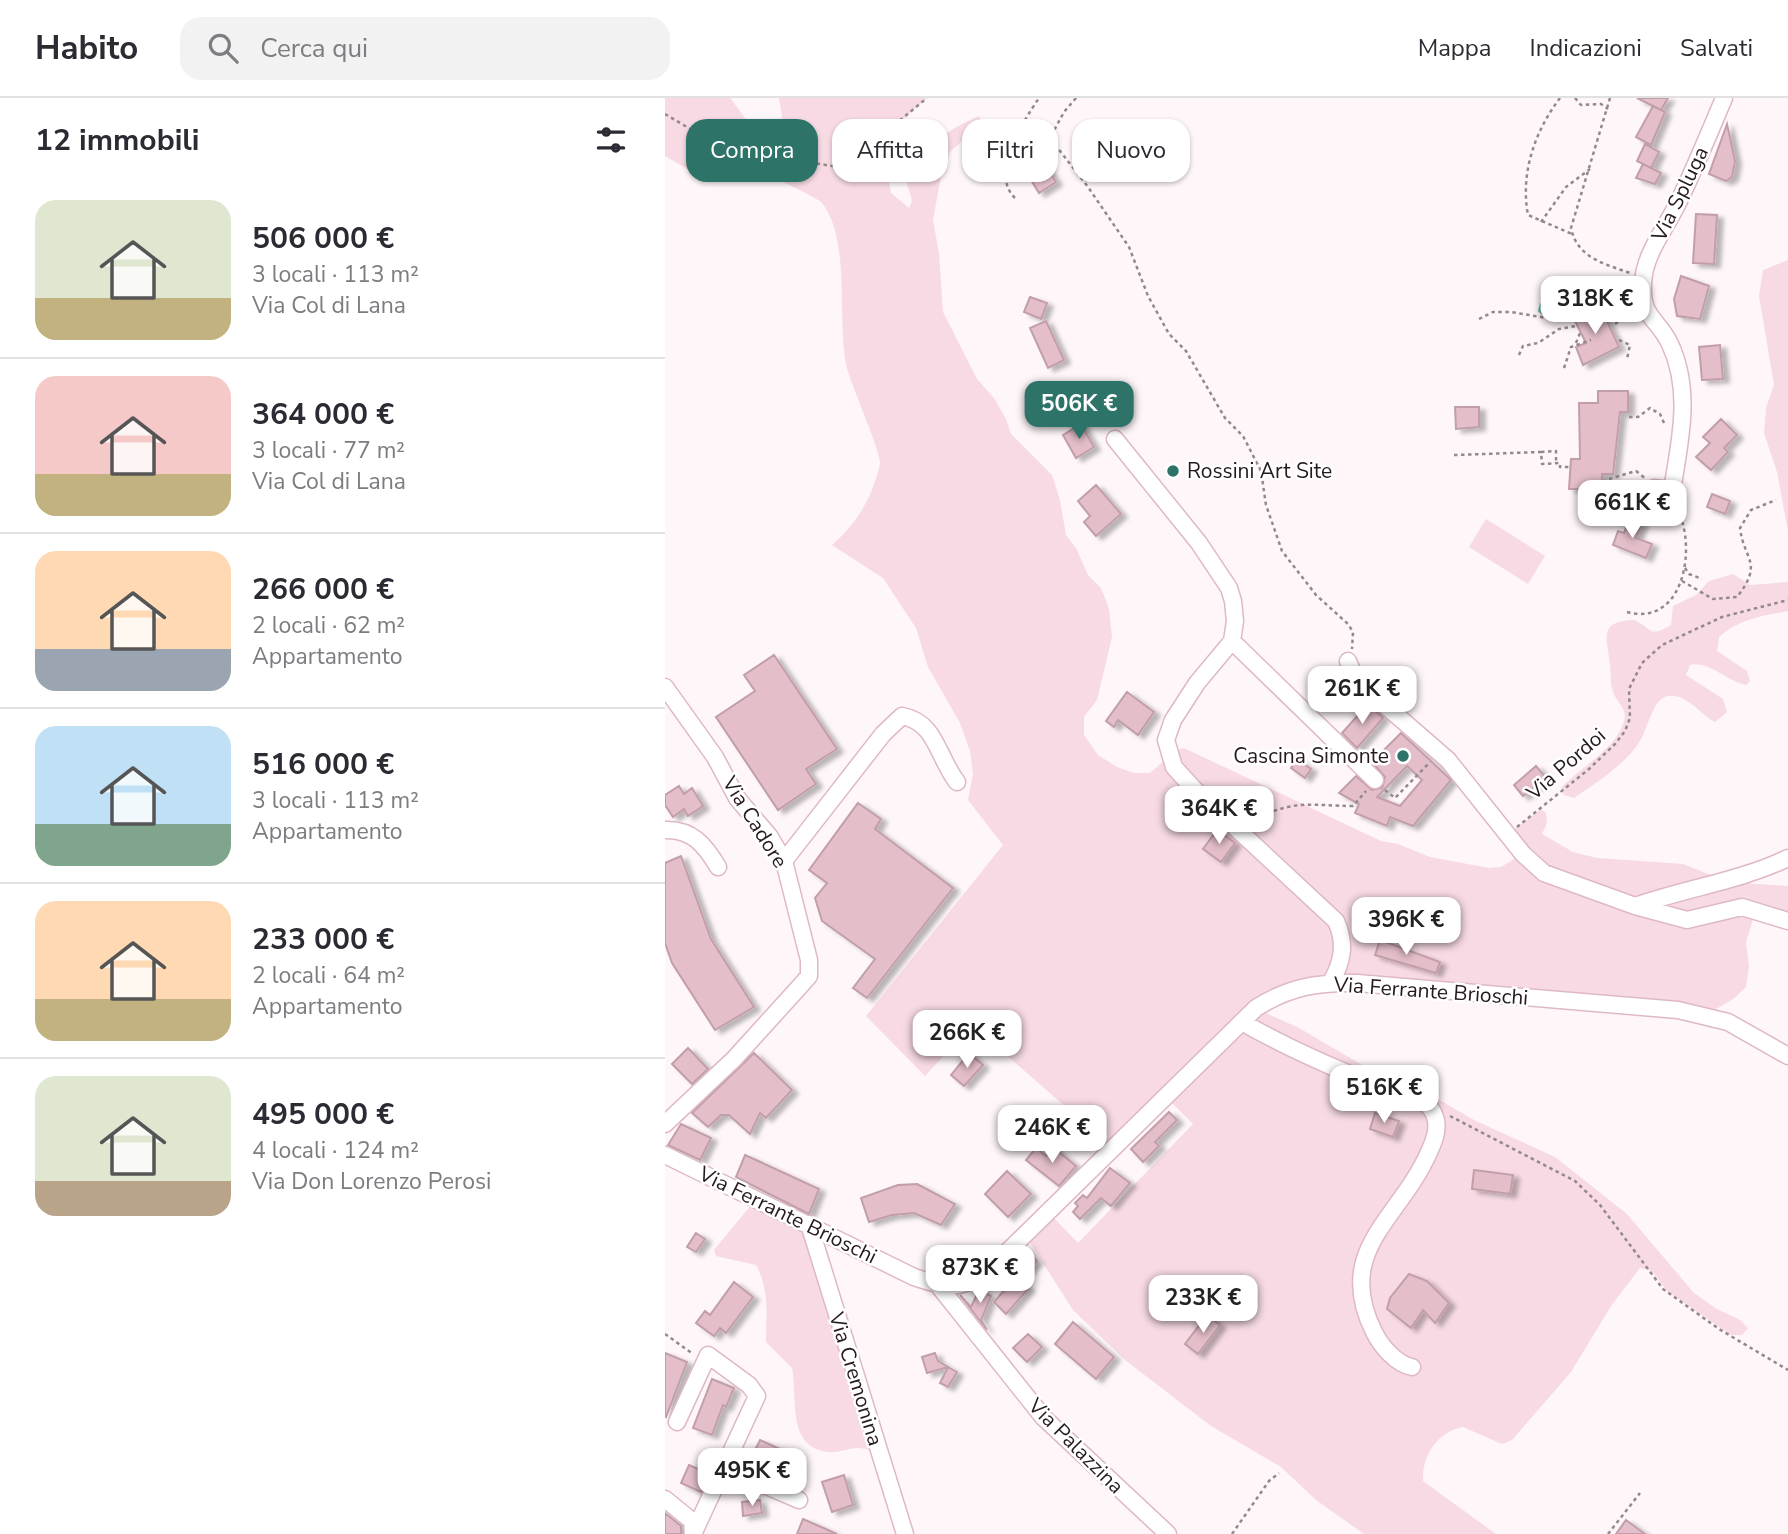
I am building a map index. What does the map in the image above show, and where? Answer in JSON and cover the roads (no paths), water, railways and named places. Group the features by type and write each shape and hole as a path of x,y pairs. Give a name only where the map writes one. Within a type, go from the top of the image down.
{"street":[{"name":"Via Spluga","path":"1672,490 1684,401 1681,377 1670,343 1648,312 1643,285 1645,267 1676,207 1724,98"},
{"path":"1115,439 1145,469 1229,588 1235,621 1232,641 1197,683 1173,720 1165,740 1174,767 1246,834 1265,857 1336,921 1343,937 1343,952 1331,982"},
{"path":"1654,488 1672,490 1671,501 1675,509"},
{"path":"1232,641 1375,780"},
{"path":"1349,661 1356,680 1439,751 1523,854 1544,873 1635,906 1687,920 1742,907 1788,921"},
{"name":"Via Cadore","path":"665,687 715,757 737,799 770,837 784,861 801,921 809,976 734,1059 665,1124"},
{"path":"784,861 883,734 902,716 918,719 928,728 943,763 957,782"},
{"path":"665,830 687,832 710,853 718,867"},
{"path":"1635,906 1701,884 1762,871 1788,858"},
{"name":"Via Ferrante Brioschi","path":"665,1155 914,1277 938,1285 963,1286 981,1277 1256,1008 1282,993 1309,985 1331,982 1687,1012 1728,1022 1788,1056"},
{"path":"1241,1022 1345,1072 1428,1105 1436,1118 1435,1140 1414,1185 1398,1200 1375,1236 1360,1272 1360,1293 1378,1339 1390,1353 1412,1367"},
{"name":"Via Cremonina","path":"809,1224 905,1534"},
{"name":"Via Palazzina","path":"938,1285 1043,1417 1168,1534"},
{"path":"677,1422 708,1355 749,1385 757,1396 694,1532"},
{"path":"725,1468 799,1500"},
{"path":"665,1499 684,1511 694,1532"}],"place":[{"name":"Rossini Art Site","path":"1173,471"},
{"name":"Cascina Simonte","path":"1403,756"}]}
